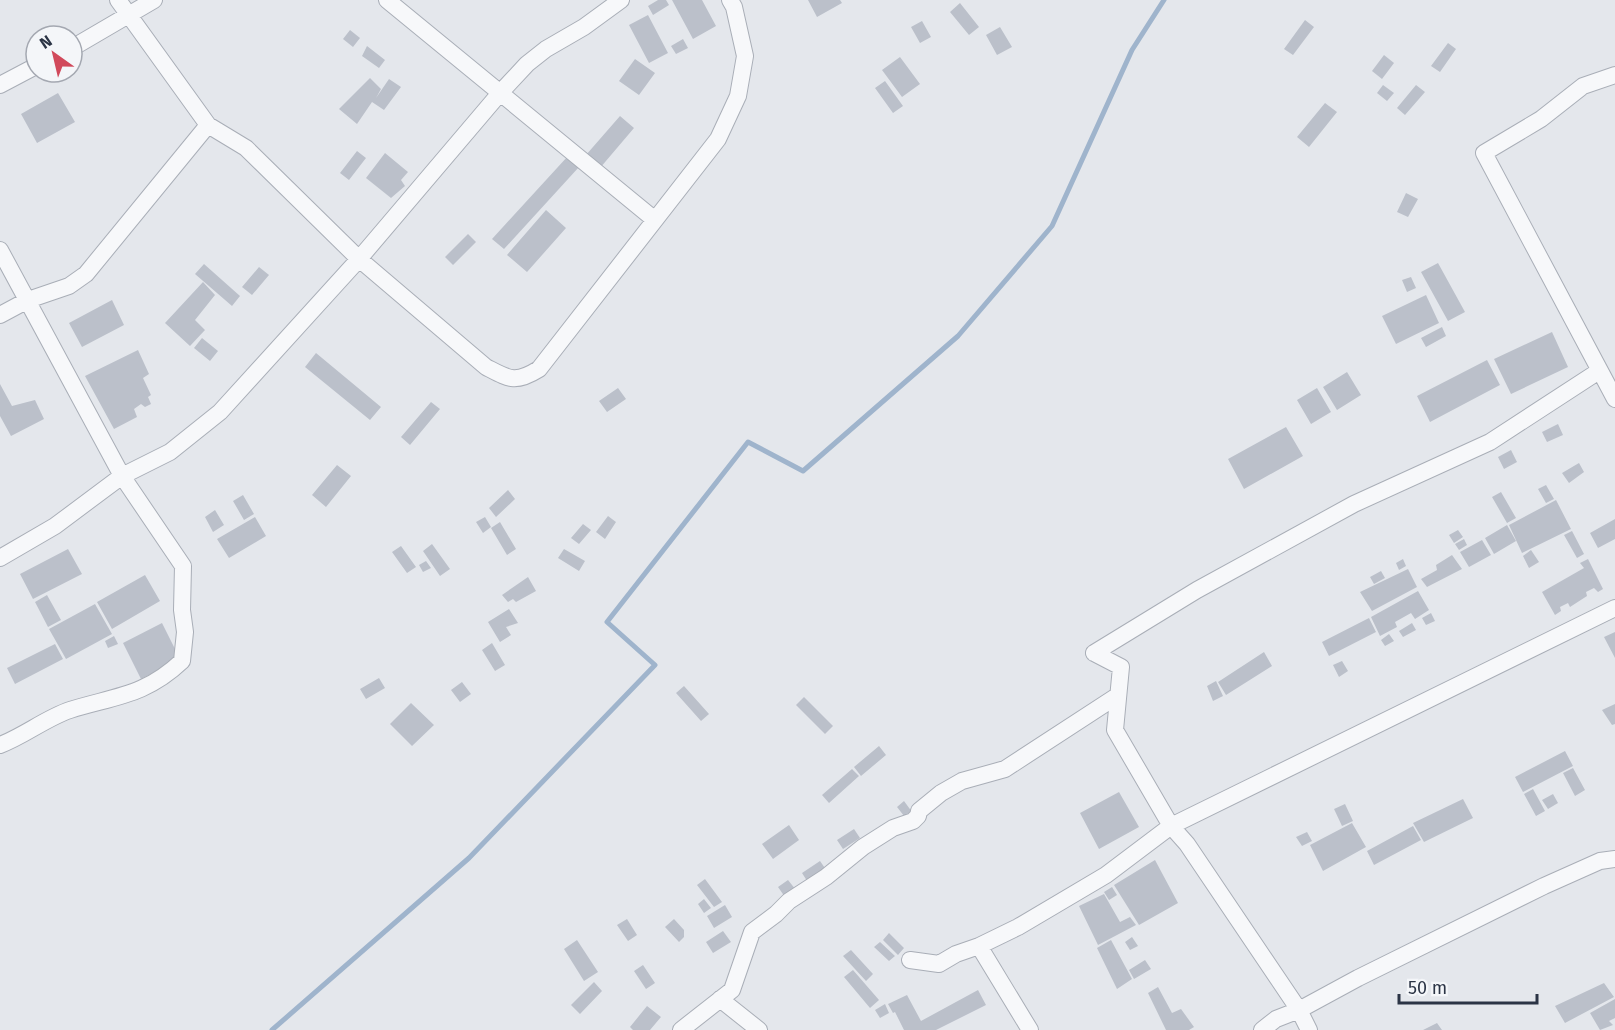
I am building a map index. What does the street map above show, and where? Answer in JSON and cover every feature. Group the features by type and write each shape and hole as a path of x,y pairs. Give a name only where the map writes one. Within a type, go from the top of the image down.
{"street":[{"path":"118,0 208,125 246,148 358,259 486,367 509,378 525,377 539,369 718,139 738,96 745,56 736,15 730,0"},
{"path":"84,41 154,0"},
{"path":"387,0 655,220"},
{"path":"0,558 55,526 122,476 170,452 220,412 358,259 500,93 528,64 546,49 584,27 621,0"},
{"path":"0,85 24,72"},
{"path":"1615,75 1583,86 1541,119 1484,153 1615,399"},
{"path":"0,315 28,300 69,286 86,274 208,125"},
{"path":"0,250 122,476 183,566 182,610 185,632 182,661 170,673 135,693 68,711 0,745"},
{"path":"1309,1030 1299,1010 1187,844 1171,826 1115,730 1121,667 1094,653 1197,590 1354,504 1490,442 1599,371"},
{"path":"910,960 939,964 956,954 979,946 1018,927 1106,875 1171,826 1615,608"},
{"path":"681,1030 732,990 752,932 789,901 893,828 913,821 920,811 941,792 962,781 1005,769 1118,696"},
{"path":"1262,1030 1276,1020 1358,978 1544,886 1600,861 1615,859"},
{"path":"979,946 1030,1030"},
{"path":"720,999 759,1030"}],"building":[{"path":"658,0 666,0 669,5 653,15 648,6"},
{"path":"672,0 702,0 716,26 693,39"},
{"path":"808,0 840,0 842,3 817,17"},
{"path":"960,3 979,27 969,35 950,12"},
{"path":"648,15 668,53 649,63 629,25"},
{"path":"1305,20 1314,27 1293,55 1284,49"},
{"path":"922,21 931,37 920,43 911,27"},
{"path":"1000,27 1012,47 997,55 986,35"},
{"path":"350,30 360,38 353,47 343,39"},
{"path":"683,39 688,48 676,54 671,46"},
{"path":"1448,43 1456,49 1440,72 1431,66"},
{"path":"367,46 385,60 379,68 362,56"},
{"path":"1384,55 1394,63 1382,79 1372,71"},
{"path":"900,57 920,84 902,97 882,70"},
{"path":"635,59 655,73 639,95 619,81"},
{"path":"370,78 381,89 376,98 389,79 401,87 384,110 372,102 357,124 339,109"},
{"path":"885,81 903,106 893,113 875,88"},
{"path":"1383,85 1394,93 1387,101 1377,93"},
{"path":"1416,85 1425,92 1405,115 1397,108"},
{"path":"58,93 75,122 37,143 21,114"},
{"path":"1325,103 1337,112 1309,147 1297,137"},
{"path":"620,116 634,128 600,168 586,155"},
{"path":"357,151 366,158 349,180 340,173"},
{"path":"385,153 408,172 401,180 405,186 391,198 366,178"},
{"path":"568,156 579,167 504,249 492,239"},
{"path":"1406,193 1418,199 1408,217 1397,212"},
{"path":"546,210 566,228 527,272 507,255"},
{"path":"468,234 476,242 453,265 445,257"},
{"path":"1438,263 1465,312 1448,321 1421,272"},
{"path":"204,264 240,296 232,306 195,274"},
{"path":"259,267 269,275 252,295 242,287"},
{"path":"1411,277 1416,288 1407,292 1402,280"},
{"path":"203,282 215,295 195,320 205,330 190,346 165,323"},
{"path":"1426,295 1439,323 1396,344 1382,316"},
{"path":"112,300 124,325 82,347 69,323"},
{"path":"1442,327 1446,336 1426,347 1421,338"},
{"path":"1552,332 1568,367 1511,394 1494,359"},
{"path":"202,338 218,351 210,361 194,348"},
{"path":"138,350 149,374 143,378 151,395 148,397 151,404 145,407 141,404 134,409 137,417 114,429 85,376"},
{"path":"316,353 381,407 370,420 305,367"},
{"path":"1487,360 1500,385 1430,422 1417,396"},
{"path":"1347,372 1361,395 1337,410 1323,387"},
{"path":"0,384 12,406 35,400 44,419 11,436 0,416"},
{"path":"618,388 626,399 607,412 599,401"},
{"path":"1317,388 1331,412 1311,424 1297,400"},
{"path":"431,402 440,409 410,445 401,437"},
{"path":"1558,424 1563,435 1547,442 1542,432"},
{"path":"1286,427 1303,456 1244,489 1228,459"},
{"path":"1511,450 1517,462 1504,469 1498,457"},
{"path":"1579,463 1584,472 1569,483 1562,473"},
{"path":"337,465 351,476 326,507 312,495"},
{"path":"1546,485 1554,499 1546,503 1538,489"},
{"path":"508,490 515,499 496,517 489,508"},
{"path":"1501,492 1516,518 1507,523 1492,497"},
{"path":"243,495 254,514 244,520 233,501"},
{"path":"1556,500 1571,529 1522,553 1509,525"},
{"path":"215,510 224,525 213,532 205,517"},
{"path":"608,516 616,522 605,539 596,532"},
{"path":"255,517 266,536 229,558 217,539"},
{"path":"485,517 491,527 483,533 476,522"},
{"path":"1615,519 1615,539 1598,548 1590,533"},
{"path":"500,522 516,549 507,555 491,528"},
{"path":"583,524 591,530 579,544 571,538"},
{"path":"1507,525 1516,541 1494,554 1485,538"},
{"path":"1458,530 1463,537 1454,543 1449,535"},
{"path":"1572,531 1584,554 1577,558 1564,535"},
{"path":"1464,539 1467,545 1459,550 1455,544"},
{"path":"1482,540 1491,555 1469,567 1460,552"},
{"path":"432,544 450,569 440,576 423,551"},
{"path":"401,546 416,567 407,573 392,552"},
{"path":"68,549 82,574 33,599 20,574"},
{"path":"564,549 585,561 579,571 558,558"},
{"path":"1531,550 1539,562 1529,568 1523,556"},
{"path":"1452,555 1462,569 1427,587 1421,579 1437,570 1436,565"},
{"path":"1403,559 1406,566 1399,570 1396,563"},
{"path":"1588,559 1603,589 1598,592 1594,588 1586,592 1587,596 1570,607 1568,603 1560,607 1561,611 1555,615 1542,592 1584,568 1580,563"},
{"path":"426,561 431,568 423,572 419,565"},
{"path":"1408,569 1417,587 1372,611 1360,592"},
{"path":"1381,571 1385,578 1374,584 1370,577"},
{"path":"145,575 160,601 112,629 97,602"},
{"path":"528,577 536,591 516,602 513,599 508,602 502,595"},
{"path":"1418,591 1429,610 1415,619 1411,613 1395,622 1397,627 1380,636 1371,617"},
{"path":"47,595 61,620 48,627 35,602"},
{"path":"95,604 112,634 66,659 49,629"},
{"path":"509,609 518,623 506,627 511,635 500,642 488,622"},
{"path":"1431,613 1435,621 1426,625 1422,618"},
{"path":"1369,618 1376,632 1329,656 1322,642"},
{"path":"162,623 180,659 141,679 123,643"},
{"path":"1412,623 1416,630 1403,637 1399,631"},
{"path":"1615,632 1615,658 1604,637"},
{"path":"1389,634 1394,641 1385,646 1381,640"},
{"path":"114,636 118,644 108,648 105,641"},
{"path":"492,643 505,665 495,671 482,650"},
{"path":"55,644 63,659 15,684 7,668"},
{"path":"1264,652 1272,666 1226,695 1218,682"},
{"path":"1342,661 1348,671 1339,677 1333,665"},
{"path":"379,678 385,688 366,699 360,689"},
{"path":"1216,681 1223,696 1213,701 1207,686"},
{"path":"462,682 471,694 460,702 451,690"},
{"path":"684,686 709,714 701,721 676,693"},
{"path":"804,697 833,726 825,734 796,705"},
{"path":"411,703 434,725 412,746 390,724"},
{"path":"1615,704 1615,724 1612,725 1602,710"},
{"path":"879,746 886,755 861,776 854,767"},
{"path":"1565,751 1573,766 1523,792 1515,777"},
{"path":"1573,768 1585,790 1575,796 1563,773"},
{"path":"852,769 859,776 829,803 822,795"},
{"path":"1533,789 1545,811 1536,816 1524,794"},
{"path":"1119,792 1139,827 1099,849 1080,813"},
{"path":"1553,794 1558,803 1548,809 1542,800"},
{"path":"1463,799 1473,818 1424,842 1413,823"},
{"path":"904,801 915,816 908,821 897,807"},
{"path":"1345,804 1353,821 1342,826 1334,809"},
{"path":"1352,823 1366,847 1323,871 1310,845"},
{"path":"789,825 799,840 773,859 762,844"},
{"path":"1413,826 1421,840 1374,865 1367,851"},
{"path":"854,829 860,838 843,849 837,840"},
{"path":"1307,832 1312,841 1302,846 1296,837"},
{"path":"1155,860 1178,903 1139,925 1114,885"},
{"path":"820,861 827,871 809,884 802,873"},
{"path":"705,879 722,902 714,907 697,885"},
{"path":"788,880 796,890 785,897 778,887"},
{"path":"1112,887 1117,895 1109,900 1104,892"},
{"path":"1104,894 1120,922 1130,917 1136,925 1098,945 1079,906"},
{"path":"704,899 711,908 704,913 698,904"},
{"path":"725,905 732,917 714,928 707,916"},
{"path":"627,919 637,935 628,941 617,925"},
{"path":"674,919 684,930 684,937 679,942 665,927"},
{"path":"723,931 731,942 713,953 706,942"},
{"path":"889,933 904,948 898,955 883,940"},
{"path":"1132,937 1138,946 1130,950 1125,942"},
{"path":"577,940 598,972 584,981 564,949"},
{"path":"1111,940 1132,979 1117,989 1097,948"},
{"path":"880,942 895,956 889,961 874,947"},
{"path":"851,950 873,974 866,981 843,956"},
{"path":"1145,960 1151,969 1134,979 1129,970"},
{"path":"643,965 655,983 646,989 634,971"},
{"path":"853,970 879,1000 870,1008 844,977"},
{"path":"594,982 602,991 580,1014 571,1005"},
{"path":"1604,983 1614,997 1565,1023 1555,1006"},
{"path":"1158,987 1172,1013 1181,1009 1194,1027 1189,1030 1166,1030 1148,993"},
{"path":"978,990 986,1005 936,1030 904,1030 888,1004 907,995 921,1021"},
{"path":"1615,999 1615,1018 1609,1021 1613,1025 1600,1030 1590,1013"},
{"path":"885,1004 889,1013 880,1018 875,1010"},
{"path":"647,1006 661,1017 650,1030 633,1030 630,1027"},
{"path":"1437,1023 1442,1030 1423,1030"}],"waterway":[{"path":"272,1030 469,858 655,665 607,622 748,442 803,471 958,336 1052,226 1132,50 1164,0"}]}
